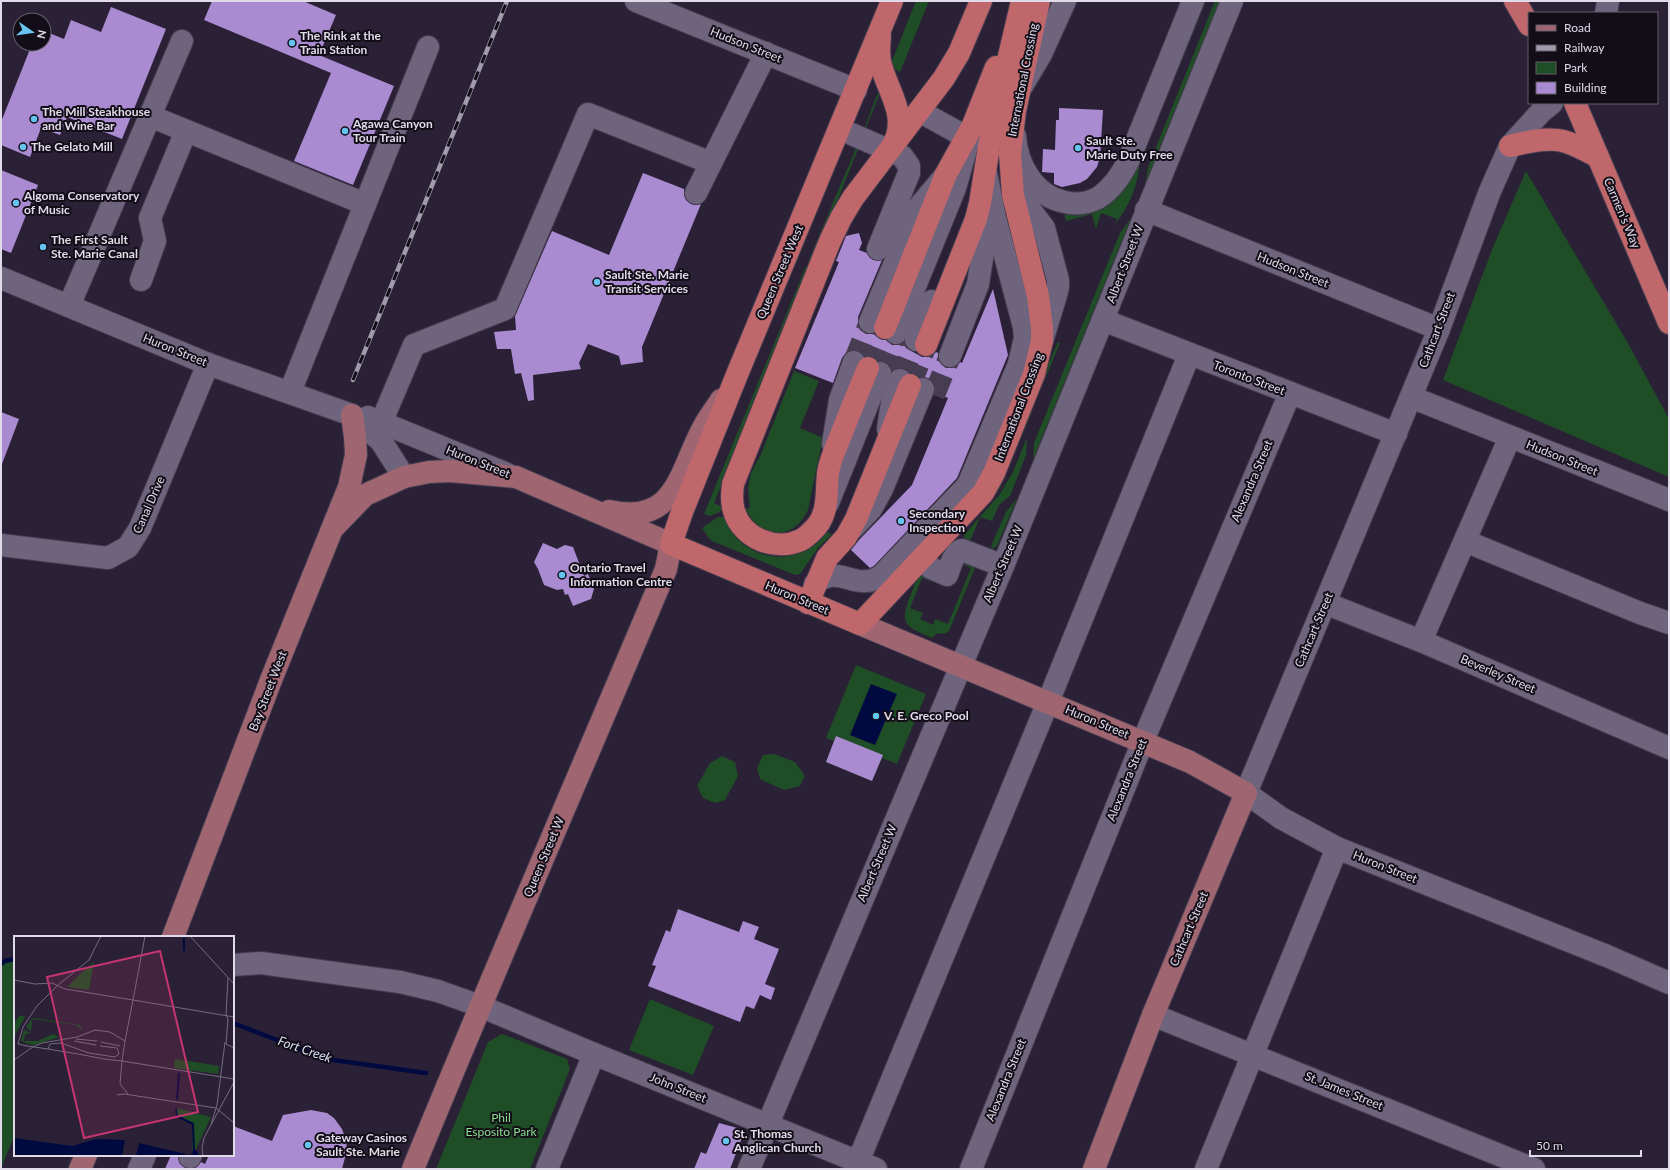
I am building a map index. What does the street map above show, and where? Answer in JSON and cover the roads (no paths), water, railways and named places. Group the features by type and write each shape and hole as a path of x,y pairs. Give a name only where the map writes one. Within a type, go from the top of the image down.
{"highway":[{"name":"Queen Street West","path":"671,544 682,512 736,377 892,1"},
{"path":"895,381 830,466 823,514 814,528 802,540 783,544 771,544 751,536 738,521 732,502 733,484 830,241 853,198 952,66 981,1"},
{"name":"International Crossing","path":"912,339 972,233 985,199 986,170 977,130 1022,1"},
{"name":"International Crossing","path":"860,624 898,571 921,558 976,502 989,483 1034,374 1042,341 1042,328 1038,296 1017,214 1011,174 1010,154 1017,102 1039,1"},
{"path":"1515,1 1528,23"},
{"path":"882,24 879,46 881,65 899,118 898,131 890,150"},
{"name":"Carmen's Way","path":"1575,104 1669,323"},
{"path":"912,339 946,174 977,130"},
{"path":"1510,146 1534,140 1562,140 1580,147 1598,157"},
{"path":"811,593 827,558 846,537 856,519 883,452 895,381"},
{"name":"Huron Street","path":"671,544 811,593 860,624"}],"main road":[{"path":"575,502 632,515 647,511 665,501 681,479 704,426 736,377"},
{"path":"333,528 349,487 356,455 352,415"},
{"name":"Huron Street","path":"404,477 429,472 450,471 516,477 671,544"},
{"name":"Bay Street West","path":"173,936 271,680 333,528 365,495 404,477"},
{"name":"Queen Street W","path":"413,1169 480,1006 666,569 671,544"},
{"name":"Huron Street","path":"860,624 1143,741 1190,762 1246,793"},
{"name":"Cathcart Street","path":"1094,1169 1153,1015 1246,793"},
{"path":"80,1169 86,1156"}],"street":[{"name":"Hudson Street","path":"636,1 856,90"},
{"path":"1065,1 1017,102 1015,139 1017,152 1027,175 1033,184 1045,195 1061,202 1080,203 1097,198 1111,186 1125,168 1192,4"},
{"name":"Albert Street W","path":"749,1169 1003,566 1232,1"},
{"path":"1606,12 1608,1"},
{"path":"69,306 182,42"},
{"path":"290,392 428,47"},
{"path":"696,193 766,53"},
{"name":"Cathcart Street","path":"1246,793 1439,329 1490,191 1510,146 1541,112 1551,104"},
{"path":"912,339 975,194 977,130 919,112"},
{"path":"381,423 414,345 505,308 588,114 711,163"},
{"path":"150,116 365,204"},
{"path":"840,129 902,156 909,166 909,173 878,249"},
{"path":"141,280 156,241 150,218 186,131"},
{"path":"1011,174 1016,190 1044,228 1058,287 1051,316 1042,341"},
{"path":"811,593 820,580 831,576 844,577 860,582 874,580 898,571 968,485 1003,404 1023,350 1025,338 1024,327 985,199"},
{"name":"Hudson Street","path":"1146,210 1439,329"},
{"name":"Huron Street","path":"1,278 208,364 352,415 380,441 404,477"},
{"name":"Toronto Street","path":"1103,320 1396,434"},
{"path":"863,1166 1189,354"},
{"name":"Canal Drive","path":"1,545 108,558 128,547 140,528 208,364"},
{"path":"852,444 859,435 885,416 895,381"},
{"path":"823,514 868,401 895,381"},
{"path":"846,537 905,467 895,381"},
{"name":"Alexandra Street","path":"971,1169 1143,741 1290,393"},
{"name":"Hudson Street","path":"1411,397 1669,500"},
{"path":"868,401 867,413 882,446 883,452"},
{"name":"Huron Street","path":"352,415 360,413 381,423 516,477"},
{"path":"1421,641 1510,437"},
{"path":"1465,541 1640,613 1669,622"},
{"path":"921,558 931,568 947,575 955,555 958,551 962,550 1003,566"},
{"name":"Beverley Street","path":"1325,603 1421,641 1669,748"},
{"name":"Huron Street","path":"1246,793 1281,818 1337,848 1608,956 1669,983"},
{"path":"1206,1169 1337,848"},
{"name":"John Street","path":"234,965 261,963 400,982 438,991 480,1006 768,1124 863,1166"},
{"name":"St. James Street","path":"1153,1015 1253,1054 1534,1169"},
{"path":"547,1169 594,1054"},
{"path":"139,1169 145,1156"}],"waterway":[{"name":"Fort Creek","path":"1,964 5,961 14,959"},
{"name":"Fort Creek","path":"234,1023 326,1059 426,1073"}],"tunnel":[{"path":"854,362 870,322"},
{"path":"868,368 885,328"},
{"path":"880,373 896,333"},
{"path":"900,380 916,340"},
{"path":"910,385 926,345"},
{"path":"934,395 950,356"}],"railway":[{"path":"353,380 507,1"}],"place":[{"name":"The Rink at the Train Station","path":"292,43"},
{"name":"The Mill Steakhouse and Wine Bar","path":"34,119"},
{"name":"Agawa Canyon Tour Train","path":"345,131"},
{"name":"The Gelato Mill","path":"23,147"},
{"name":"Sault Ste. Marie Duty Free","path":"1078,148"},
{"name":"Algoma Conservatory of Music","path":"16,203"},
{"name":"The First Sault Ste. Marie Canal","path":"43,247"},
{"name":"Sault Ste. Marie Transit Services","path":"597,282"},
{"name":"Secondary Inspection","path":"901,521"},
{"name":"Ontario Travel Information Centre","path":"562,575"},
{"name":"V. E. Greco Pool","path":"876,716"},
{"name":"St. Thomas Anglican Church","path":"726,1141"},
{"name":"Gateway Casinos Sault Ste. Marie","path":"308,1145"}],"park label":[{"name":"Phil Esposito Park","path":"501,1125"}]}
